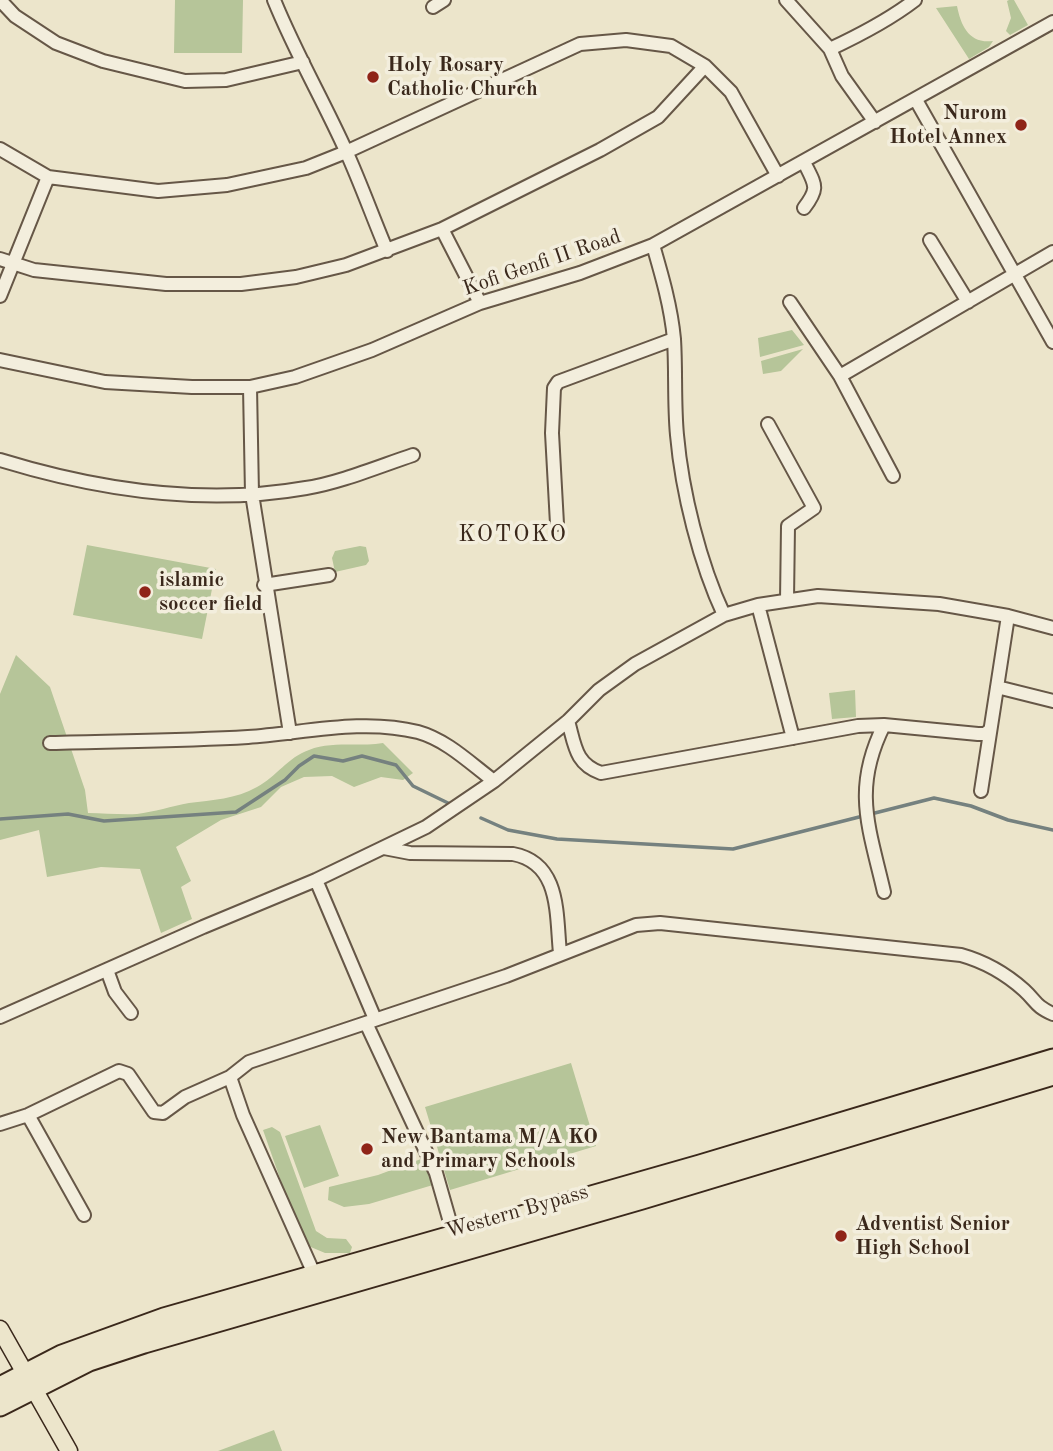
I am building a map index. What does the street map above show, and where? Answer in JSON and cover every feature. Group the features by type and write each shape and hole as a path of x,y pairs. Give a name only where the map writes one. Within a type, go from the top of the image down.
{"highway":[{"name":"Western Bypass","path":"0,1406 28,1381 82,1347 153,1322 700,1165 1053,1059"},
{"name":"Western Bypass","path":"0,1387 28,1381 144,1343 629,1203 1053,1075"}],"main road":[{"path":"0,1329 69,1451"}],"street":[{"path":"1,0 15,16 56,43 103,61 184,81 226,80 303,62"},
{"path":"274,0 290,39 346,152 387,251"},
{"path":"786,0 830,49 842,76 875,122"},
{"path":"830,49 862,34 915,0"},
{"name":"Kofi Genfi II Road","path":"0,360 105,382 250,387 295,377 372,350 480,303 580,273 653,245 1053,22"},
{"path":"0,149 48,177 158,191 227,185 306,168 580,44 626,40 671,46 705,66 731,92 778,176"},
{"path":"0,259 34,270 166,284 242,284 296,278 387,251 442,229 546,179 658,117 705,66"},
{"path":"916,100 1053,342"},
{"path":"804,162 816,192 804,208"},
{"path":"0,296 48,177"},
{"path":"442,229 480,303"},
{"path":"930,240 968,302"},
{"path":"653,245 664,284 674,339 677,436 688,505 715,597 724,615"},
{"path":"840,376 1053,252"},
{"path":"790,302 840,376 893,476"},
{"path":"557,524 552,433 554,388 558,382 674,339"},
{"path":"250,387 251,495 290,733"},
{"path":"768,424 814,508 788,526 788,600"},
{"path":"0,460 35,471 112,487 188,495 251,495 308,488 413,455"},
{"path":"264,585 329,575"},
{"path":"0,1017 316,880 426,827 494,781 568,721 598,690 635,664 724,615 758,605 818,596 939,604 1008,616 1053,628"},
{"path":"758,605 793,738"},
{"path":"981,792 1008,616"},
{"path":"997,687 1053,701"},
{"path":"568,721 580,760 588,768 601,773 838,729 884,725 978,734 985,734 990,730"},
{"path":"884,725 872,755 864,792 867,821 884,892"},
{"path":"50,743 247,737 366,726 393,727 421,733 446,745 494,781"},
{"path":"384,848 410,853 513,854 525,857 545,874 554,889 560,953"},
{"path":"316,880 371,1021 436,1173 454,1236"},
{"path":"0,1124 28,1115 119,1071 128,1074 154,1112 163,1113 185,1097 230,1077 249,1062 506,976 636,925 660,923 961,955 982,961 1004,974 1026,992 1038,1007 1053,1014"},
{"path":"107,970 115,992 131,1013"},
{"path":"230,1077 243,1115 316,1276"},
{"path":"28,1115 84,1215"}],"green space":[{"path":"175,0 243,0 242,53 174,53"},
{"path":"1009,0 1014,0 1028,25 1010,35 1006,31 1011,18"},
{"path":"957,6 964,27 972,37 993,41 989,47 969,59 936,8"},
{"path":"792,330 804,345 760,357 758,338"},
{"path":"803,349 781,371 763,374 761,361"},
{"name":"islamic soccer field","path":"87,545 216,569 202,639 73,615"},
{"path":"366,547 369,561 366,565 335,572 332,558 335,551"},
{"path":"16,655 50,687 85,790 88,813 137,814 232,797 264,783 288,762 318,747 383,743 413,773 403,780 381,777 354,787 332,776 304,777 281,787 261,807 221,820 176,847 191,881 181,887 192,919 161,933 140,869 101,867 47,877 39,830 0,840 0,694"},
{"path":"855,690 856,717 832,719 829,693"},
{"path":"571,1063 596,1146 450,1190 425,1107"},
{"path":"320,1125 339,1176 304,1188 285,1136"},
{"path":"272,1127 280,1132 316,1231 327,1238 346,1239 352,1247 350,1253 325,1253 306,1245 297,1227 263,1130"},
{"path":"429,1156 440,1168 443,1182 369,1204 344,1207 328,1200 329,1187 378,1175"},
{"path":"274,1430 282,1451 218,1451"}],"waterway":[{"path":"0,819 68,814 104,821 236,812 285,780 314,756 343,761 362,756 396,765 413,786 448,803"},
{"path":"481,818 508,830 557,839 733,849 934,798 1053,830"}],"place":[{"name":"Holy Rosary Catholic Church","path":"373,77"},
{"name":"Nurom Hotel Annex","path":"1021,125"},
{"name":"islamic soccer field","path":"145,592"},
{"name":"New Bantama M/A KO and Primary Schools","path":"367,1149"},
{"name":"Adventist Senior High School","path":"841,1236"}],"district":[{"name":"KOTOKO","path":"513,535"}]}
